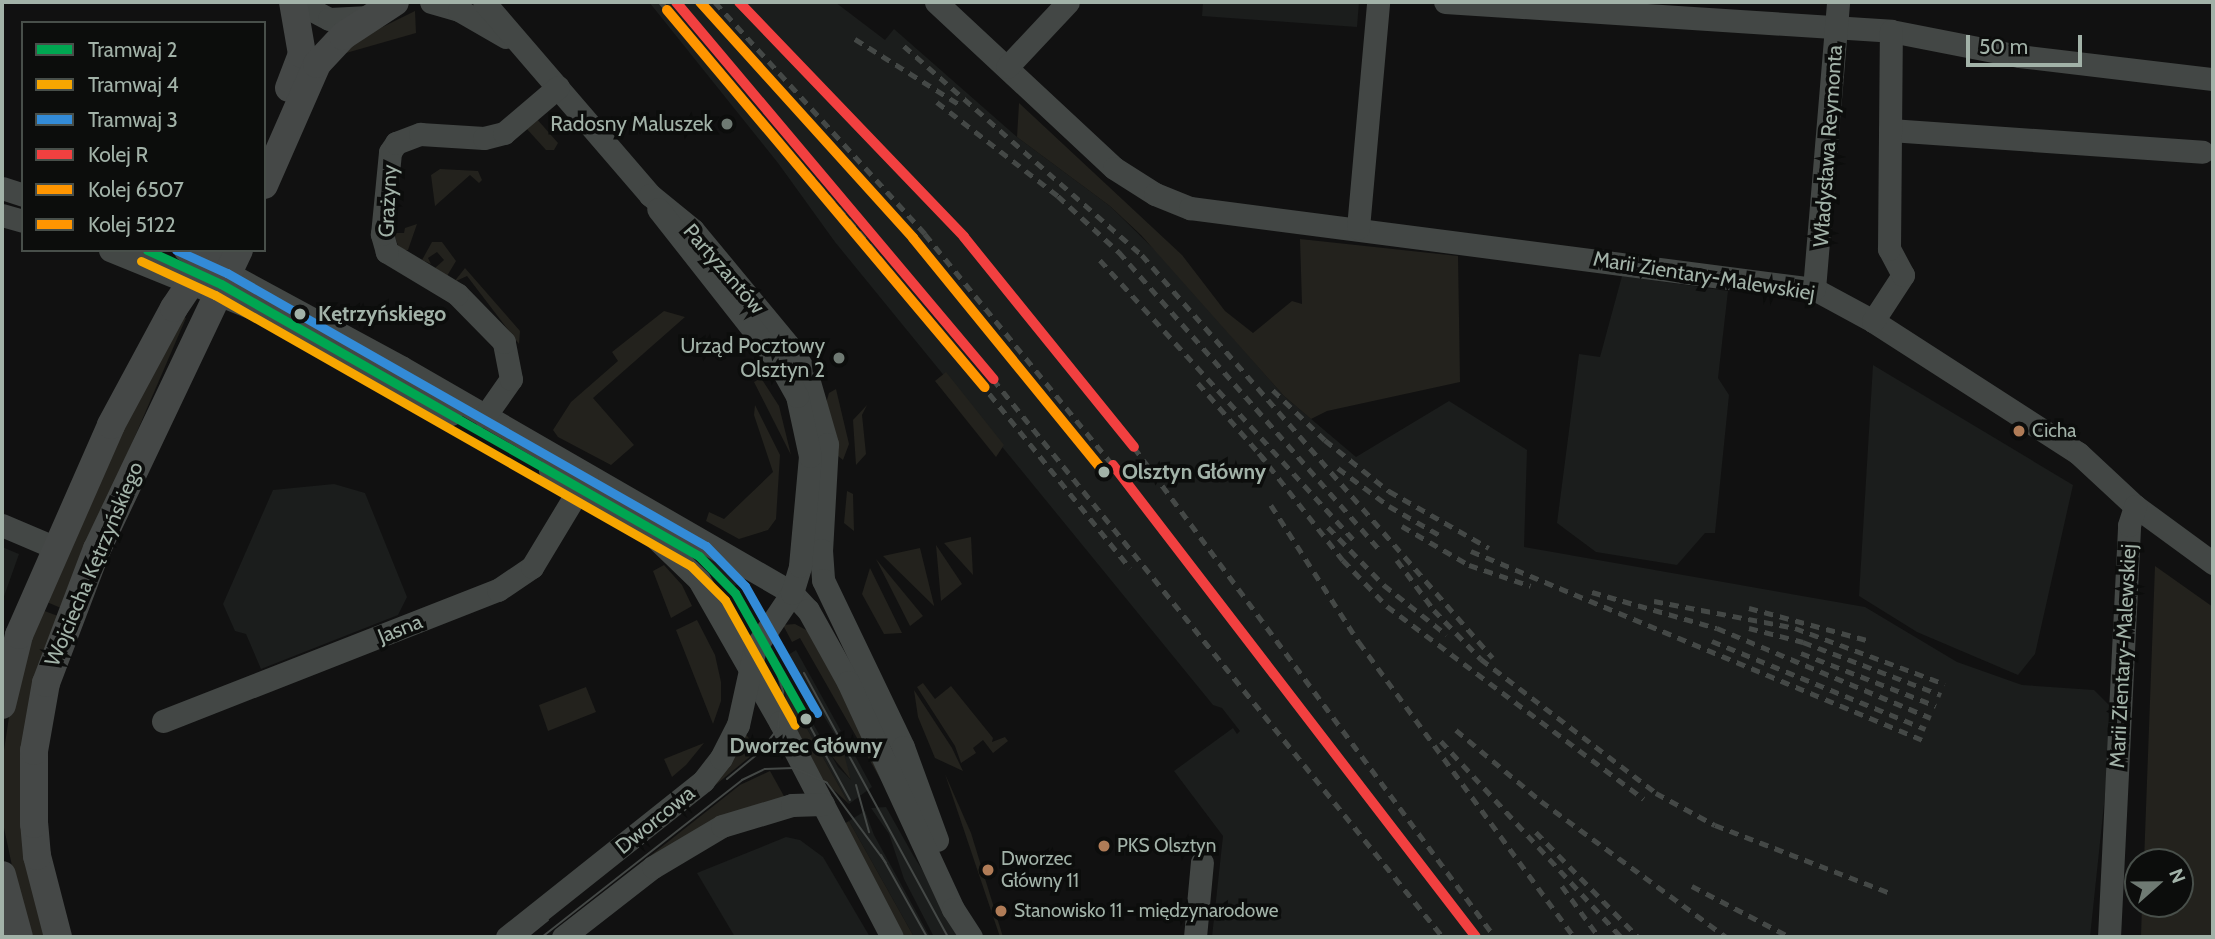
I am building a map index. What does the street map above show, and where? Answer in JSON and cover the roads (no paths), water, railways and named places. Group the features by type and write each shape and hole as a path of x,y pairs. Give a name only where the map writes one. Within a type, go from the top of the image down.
{"main road":[{"path":"266,140 302,54 295,2"},
{"path":"266,180 317,64 343,36 385,8"},
{"name":"Wojciecha Kętrzyńskiego","path":"2,705 19,635 111,425 212,265"},
{"name":"Wojciecha Kętrzyńskiego","path":"58,937 37,856 34,824 34,751 46,683 212,265"},
{"path":"2,875 19,937"}],"street":[{"path":"295,2 329,19 352,21 385,8"},
{"name":"Partyzantów","path":"431,2 459,10 524,47"},
{"name":"Partyzantów","path":"484,2 650,195 693,230 794,354 820,409 819,468"},
{"name":"Marii Zientary-Malewskiej","path":"936,2 1114,168 1155,194 1190,208 1814,289 1873,321 2078,453 2135,506 2129,525 2109,937"},
{"path":"1007,67 1068,2"},
{"path":"1358,228 1378,2"},
{"path":"1445,2 1891,30 2019,56 2213,79"},
{"name":"Władysława Reymonta","path":"1814,289 1838,2"},
{"path":"1873,321 1903,275 1889,249 1891,30"},
{"name":"Grażyny","path":"485,416 511,379 504,341 457,294 387,252 382,233 390,152 396,143 420,134 484,138 504,133 558,87"},
{"path":"1891,130 2202,152"},
{"path":"2,188 21,194"},
{"path":"2,215 21,220"},
{"path":"124,252 212,265 485,416 584,481 638,521 688,566 750,666 892,937"},
{"path":"212,265 294,325 792,593 808,610 848,682 953,909 967,929"},
{"path":"792,593 819,468"},
{"path":"819,468 821,550 826,589 903,747 967,929"},
{"name":"Jasna","path":"163,722 498,590 532,567 584,481"},
{"path":"2135,506 2213,563"},
{"path":"2,525 56,548"},
{"name":"Dworcowa","path":"507,937 703,781 734,735 750,666 760,637 792,593"},
{"name":"Dworcowa","path":"563,937 653,867 722,826 792,805 823,804"},
{"path":"916,825 941,849"},
{"path":"1195,937 1202,862"}],"tram line":[{"name":"2","path":"151,252 221,284 699,556 735,593 806,719"},
{"name":"3","path":"180,252 227,273 706,546 745,586 817,713"},
{"name":"4","path":"141,261 215,295 691,566 725,600 795,725"},
{"path":"727,779 760,752 778,728 783,691 773,660"},
{"path":"804,673 948,937"},
{"path":"806,719 850,800"},
{"path":"542,937 742,780 765,769 794,768 827,783 886,863"},
{"path":"856,785 869,832"},
{"path":"881,855 927,937"},
{"path":"527,937 548,920"}],"railway":[{"path":"661,2 859,232 1130,568"},
{"path":"715,2 925,234 1113,465"},
{"path":"855,39 962,106"},
{"path":"904,46 1142,255 1493,658"},
{"path":"937,102 1058,196 1119,252 1379,549"},
{"path":"1100,260 1353,539"},
{"path":"993,379 1443,937"},
{"path":"1198,383 1266,461"},
{"path":"1273,390 1325,440 1389,491 1489,548"},
{"path":"1134,447 1495,937"},
{"path":"1259,453 1343,560 1387,606 1644,799"},
{"path":"1338,468 1389,506 1443,537"},
{"path":"1271,505 1359,642 1574,937"},
{"path":"1402,526 1469,565 1531,586"},
{"path":"1328,527 1384,585 1447,635"},
{"path":"1471,551 1922,740"},
{"path":"1397,560 1434,610 1481,659 1656,793 1715,825 1890,893"},
{"path":"1592,592 1717,628 1931,718"},
{"path":"1654,601 1795,628 1945,684"},
{"path":"1749,608 1867,640"},
{"path":"1749,628 1803,642 1941,695"},
{"path":"1712,641 1926,729"},
{"path":"1801,653 1936,706"},
{"path":"1456,730 1541,801 1726,937"},
{"path":"1441,741 1621,937"},
{"path":"1536,832 1638,937"},
{"path":"1562,886 1599,937"},
{"path":"1692,886 1790,937"}],"rail line":[{"name":"R","path":"676,2 993,379"},
{"name":"6507","path":"700,2 913,238 1104,472"},
{"name":"R","path":"739,2 964,237 1134,447"},
{"name":"5122","path":"667,10 984,387"},
{"name":"R","path":"1113,465 1476,937"}],"place":[{"name":"Radosny Maluszek","path":"727,124"},
{"name":"Kętrzyńskiego","path":"300,314"},
{"name":"Urząd Pocztowy Olsztyn 2","path":"839,358"},
{"name":"Cicha","path":"2019,431"},
{"name":"Olsztyn Główny","path":"1104,472"},
{"name":"Dworzec Główny","path":"806,719"},
{"name":"PKS Olsztyn","path":"1104,846"},
{"name":"Dworzec Główny 11","path":"988,870"},
{"name":"Stanowisko 11 - międzynarodowe","path":"1001,911"}]}
